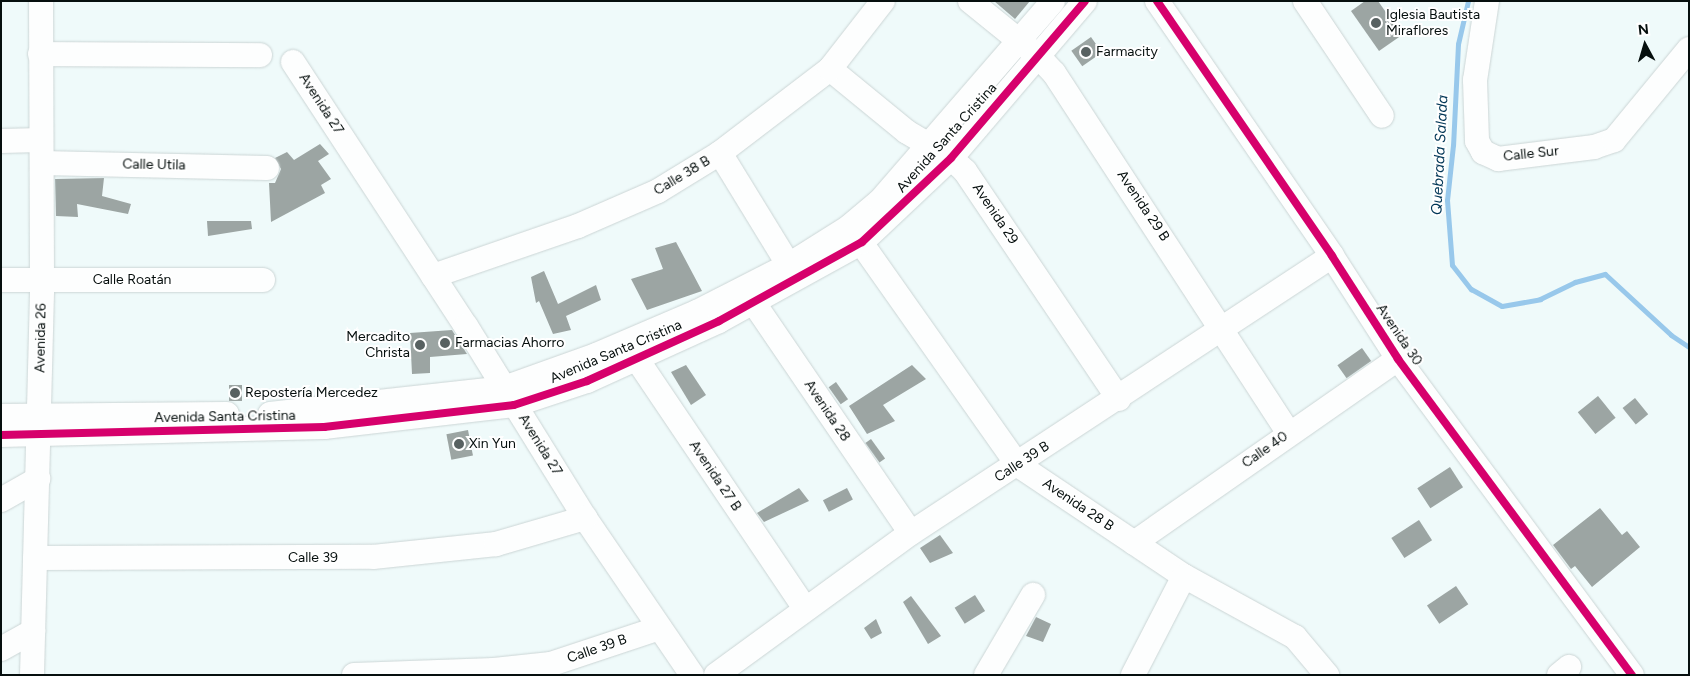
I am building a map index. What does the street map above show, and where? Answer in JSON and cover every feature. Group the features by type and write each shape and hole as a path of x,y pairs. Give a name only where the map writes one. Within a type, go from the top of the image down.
{"street":[{"name":"Avenida 26","path":"32,675 42,280 41,1"},
{"name":"Calle 38 B","path":"433,276 578,226 658,191 720,153 830,69 883,1"},
{"name":"Avenida 29 B","path":"970,1 1038,56 1054,73 1225,329 1289,432"},
{"name":"Avenida Santa Cristina","path":"941,151 1019,41 1053,1"},
{"name":"Avenida Santa Cristina","path":"1,435 39,425 274,414 509,396 631,352 748,295 856,235 880,201 941,151 1038,56 1085,1"},
{"name":"Avenida 30","path":"1157,1 1332,256 1398,359 1632,675"},
{"path":"1305,1 1382,116"},
{"name":"Calle Sur","path":"1487,1 1475,80 1477,141 1483,152 1498,159 1594,147 1614,140 1689,49"},
{"path":"40,54 260,55"},
{"name":"Avenida 27","path":"294,62 433,276 585,518 692,675"},
{"name":"Avenida 29","path":"830,69 907,132 941,151 965,171 1119,399"},
{"name":"Calle Utila","path":"1,141 41,152 267,168"},
{"path":"720,153 792,272"},
{"name":"Avenida 28 B","path":"856,235 1018,465 1184,576 1295,637 1306,665 1327,675"},
{"name":"Calle 39 B","path":"716,675 911,533 1119,399 1332,256"},
{"name":"Calle Roatán","path":"1,280 263,280"},
{"name":"Avenida 28","path":"748,295 911,533"},
{"name":"Avenida 27 B","path":"631,352 806,608"},
{"name":"Calle 40","path":"1134,543 1289,432 1398,359"},
{"name":"Avenida Santa Cristina","path":"1,416 39,425"},
{"path":"1,500 38,479"},
{"name":"Calle 39","path":"35,558 373,557 496,544 585,518"},
{"path":"1133,675 1184,576"},
{"path":"986,675 1033,595"},
{"name":"Calle 39 B","path":"354,675 554,670 659,628"},
{"path":"1,649 33,631"}],"building":[{"path":"994,1 1030,1 1015,19"},
{"name":"Iglesia Bautista Miraflores","path":"1365,1 1378,1 1402,35 1379,51 1351,11"},
{"name":"Farmacity","path":"1091,37 1102,53 1082,66 1071,51"},
{"path":"320,144 329,154 318,161 331,179 321,185 325,193 271,222 269,183 275,183 281,169 275,158 287,152 294,160"},
{"path":"104,178 102,196 131,204 128,214 77,204 78,217 56,216 55,179"},
{"path":"207,221 251,221 252,229 208,236"},
{"path":"676,242 702,291 647,310 631,279 663,269 655,248"},
{"path":"544,271 558,304 596,285 601,300 566,316 571,330 553,334 539,301 536,303 531,277"},
{"path":"452,330 467,354 430,357 430,373 412,374 410,333"},
{"path":"1362,348 1371,361 1347,378 1337,365"},
{"path":"686,365 706,395 691,405 671,372"},
{"path":"912,365 926,379 883,405 895,421 867,434 849,406"},
{"path":"836,382 848,399 841,404 829,387"},
{"name":"Repostería Mercedez","path":"229,385 242,385 242,401 229,401"},
{"path":"1598,396 1616,418 1595,434 1578,412"},
{"path":"1635,398 1648,414 1636,424 1623,408"},
{"name":"Xin Yun","path":"468,430 473,456 451,460 446,434"},
{"path":"871,439 885,458 879,463 865,443"},
{"path":"1450,467 1463,487 1430,508 1417,488"},
{"path":"799,488 809,501 764,522 757,513"},
{"path":"847,488 853,500 829,512 823,500"},
{"path":"1600,508 1622,535 1627,531 1640,547 1592,587 1575,566 1571,569 1553,545"},
{"path":"1419,520 1432,540 1404,558 1391,538"},
{"path":"940,535 953,553 930,563 920,548"},
{"path":"1456,586 1468,604 1439,624 1427,606"},
{"path":"975,595 985,611 965,624 955,608"},
{"path":"911,596 941,636 928,644 903,602"},
{"path":"1036,617 1051,624 1043,642 1026,636"},
{"path":"876,619 882,633 871,639 864,628"}],"waterway":[{"name":"Quebrada Salada","path":"1468,1 1458,44 1453,145 1447,200 1452,265 1471,289 1502,306 1540,299 1575,282 1605,274 1671,335 1689,347"}],"cycle path":[{"path":"1,435 324,427 514,405 587,381 719,321 862,242 951,158 1085,1"},
{"path":"1157,1 1332,256 1398,359 1632,675"}],"place":[{"name":"Iglesia Bautista Miraflores","path":"1376,23"},
{"name":"Farmacity","path":"1086,52"},
{"name":"Farmacias Ahorro","path":"445,343"},
{"name":"Mercadito Christa","path":"420,345"},
{"name":"Repostería Mercedez","path":"235,393"},
{"name":"Xin Yun","path":"459,444"}]}
